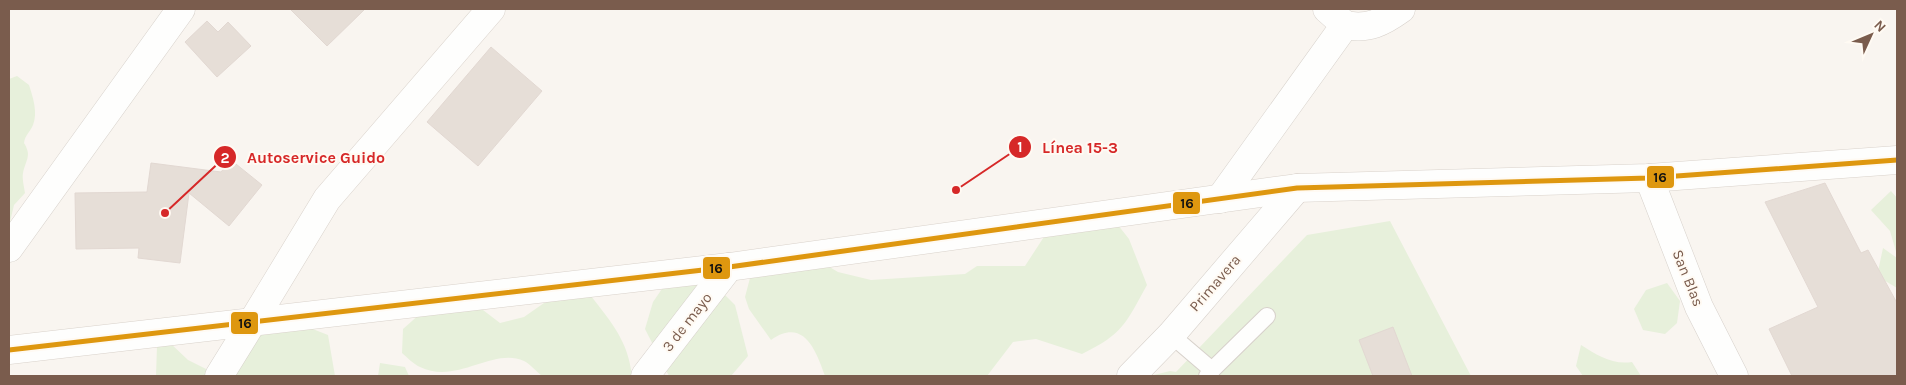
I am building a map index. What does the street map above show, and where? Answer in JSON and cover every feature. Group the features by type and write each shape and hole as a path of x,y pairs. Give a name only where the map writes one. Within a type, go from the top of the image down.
{"main road":[{"path":"9,248 181,9"},
{"path":"220,376 326,199 491,9"},
{"path":"1220,199 1336,17 1357,28 1385,21 1401,9"},
{"path":"9,350 253,320 730,268 1297,188 1649,178 1897,160"},
{"name":"San Blas","path":"1649,178 1700,307 1734,376"},
{"name":"Primavera","path":"1131,376 1171,335 1297,188"},
{"name":"3 de mayo","path":"645,376 730,268"}],"lane":[{"path":"1171,335 1210,373 1267,316"}],"green space":[{"path":"17,76 29,85 35,115 33,125 24,143 28,151 23,175 25,193 14,205 9,226 9,79"},
{"path":"1891,191 1897,198 1897,255 1890,231 1871,210"},
{"path":"1114,220 1129,239 1147,285 1122,326 1096,347 1082,354 1036,339 1013,342 987,376 825,376 813,348 807,340 792,332 782,334 771,340 749,309 745,297 750,278 747,267 816,259 838,272 871,280 965,274 977,266 1025,266 1051,226"},
{"path":"1390,221 1471,376 1150,376 1170,371 1176,372 1307,235"},
{"path":"1883,248 1897,258 1897,288 1877,276"},
{"path":"702,272 735,305 748,356 731,376 669,376 645,329 653,302 666,283"},
{"path":"1667,283 1680,301 1677,323 1665,334 1643,330 1634,309 1646,290"},
{"path":"567,296 591,296 623,342 632,376 542,376 526,362 512,358 487,361 448,372 434,371 417,366 402,353 403,329 421,313 466,297 500,323 524,317 544,303"},
{"path":"305,326 328,335 335,376 221,376 254,328"},
{"path":"170,343 188,360 220,376 156,376 157,346"},
{"path":"1581,345 1611,361 1632,362 1641,376 1583,376 1576,366"},
{"path":"380,363 405,367 409,376 378,376"}],"building":[{"path":"290,9 365,9 327,46"},
{"path":"207,21 218,32 228,22 251,46 217,77 185,42"},
{"path":"491,47 542,91 478,166 427,122"},
{"path":"231,160 262,185 229,226 189,193 180,263 138,258 139,248 76,249 75,193 147,192 151,163 221,172"},
{"path":"1825,183 1861,253 1868,250 1897,303 1897,376 1792,376 1769,329 1818,307 1765,202"},
{"path":"1393,327 1412,376 1373,376 1359,340"}],"transit line":[{"name":"16","path":"9,350 729,267 1297,188 1649,178 1897,160"}],"place":[{"name":"Línea 15-3","path":"956,190"},
{"name":"Autoservice Guido","path":"165,213"}]}
